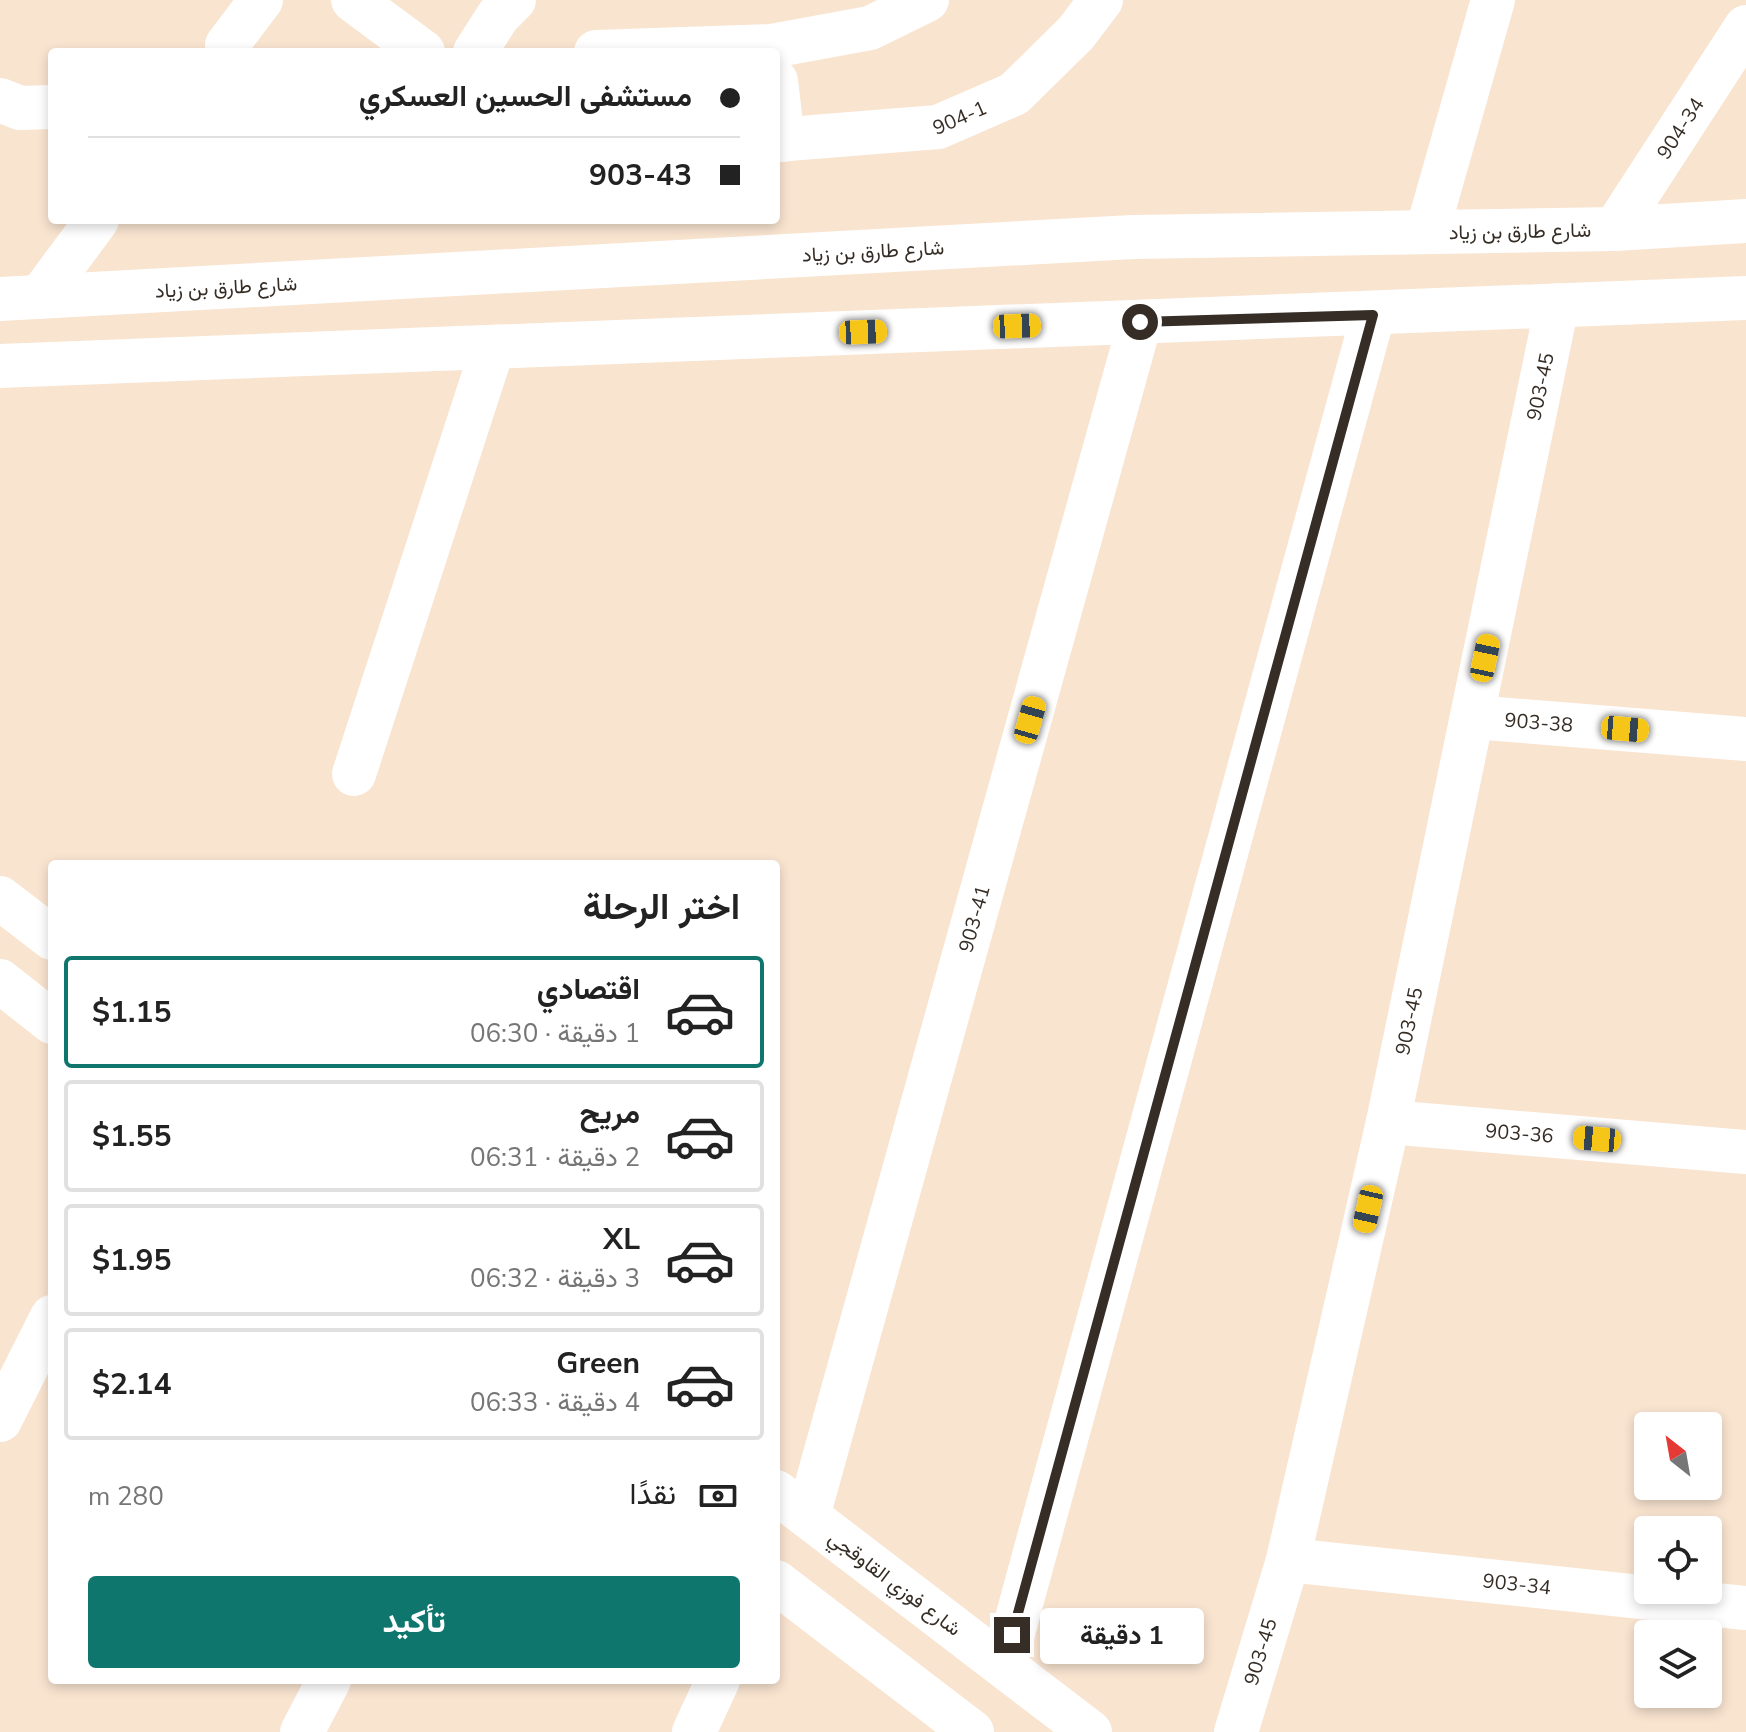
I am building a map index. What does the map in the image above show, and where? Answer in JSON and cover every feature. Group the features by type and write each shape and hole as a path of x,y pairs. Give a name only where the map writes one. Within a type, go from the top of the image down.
{"street":[{"path":"229,48 261,0"},
{"path":"353,0 418,48"},
{"path":"478,48 498,16 514,0"},
{"path":"780,58 870,28 927,0"},
{"name":"904-1","path":"780,140 938,127 1014,94 1076,33 1101,0"},
{"path":"1427,232 1493,0"},
{"name":"904-34","path":"1615,229 1746,27"},
{"name":"شارع طارق بن زياد","path":"20,298 1133,237 1615,229 1746,221"},
{"path":"20,298 93,224"},
{"path":"0,366 1373,315 1746,298"},
{"name":"903-45","path":"1236,1732 1288,1560 1388,1122 1557,305"},
{"path":"1004,1666 1373,315"},
{"name":"903-41","path":"792,1504 1140,322"},
{"path":"354,774 493,347"},
{"name":"903-38","path":"1473,717 1746,739"},
{"path":"0,898 48,935"},
{"path":"0,981 48,1019"},
{"name":"903-36","path":"1388,1122 1746,1152"},
{"path":"0,1420 48,1325"},
{"name":"شارع فوزي القاوقجي","path":"792,1504 1090,1732"},
{"name":"903-34","path":"1288,1560 1746,1608"},
{"path":"780,1585 972,1732"},
{"path":"302,1732 327,1684"},
{"path":"694,1732 716,1684"}],"route":[{"path":"1012,1635 1373,315 1140,322"}]}
